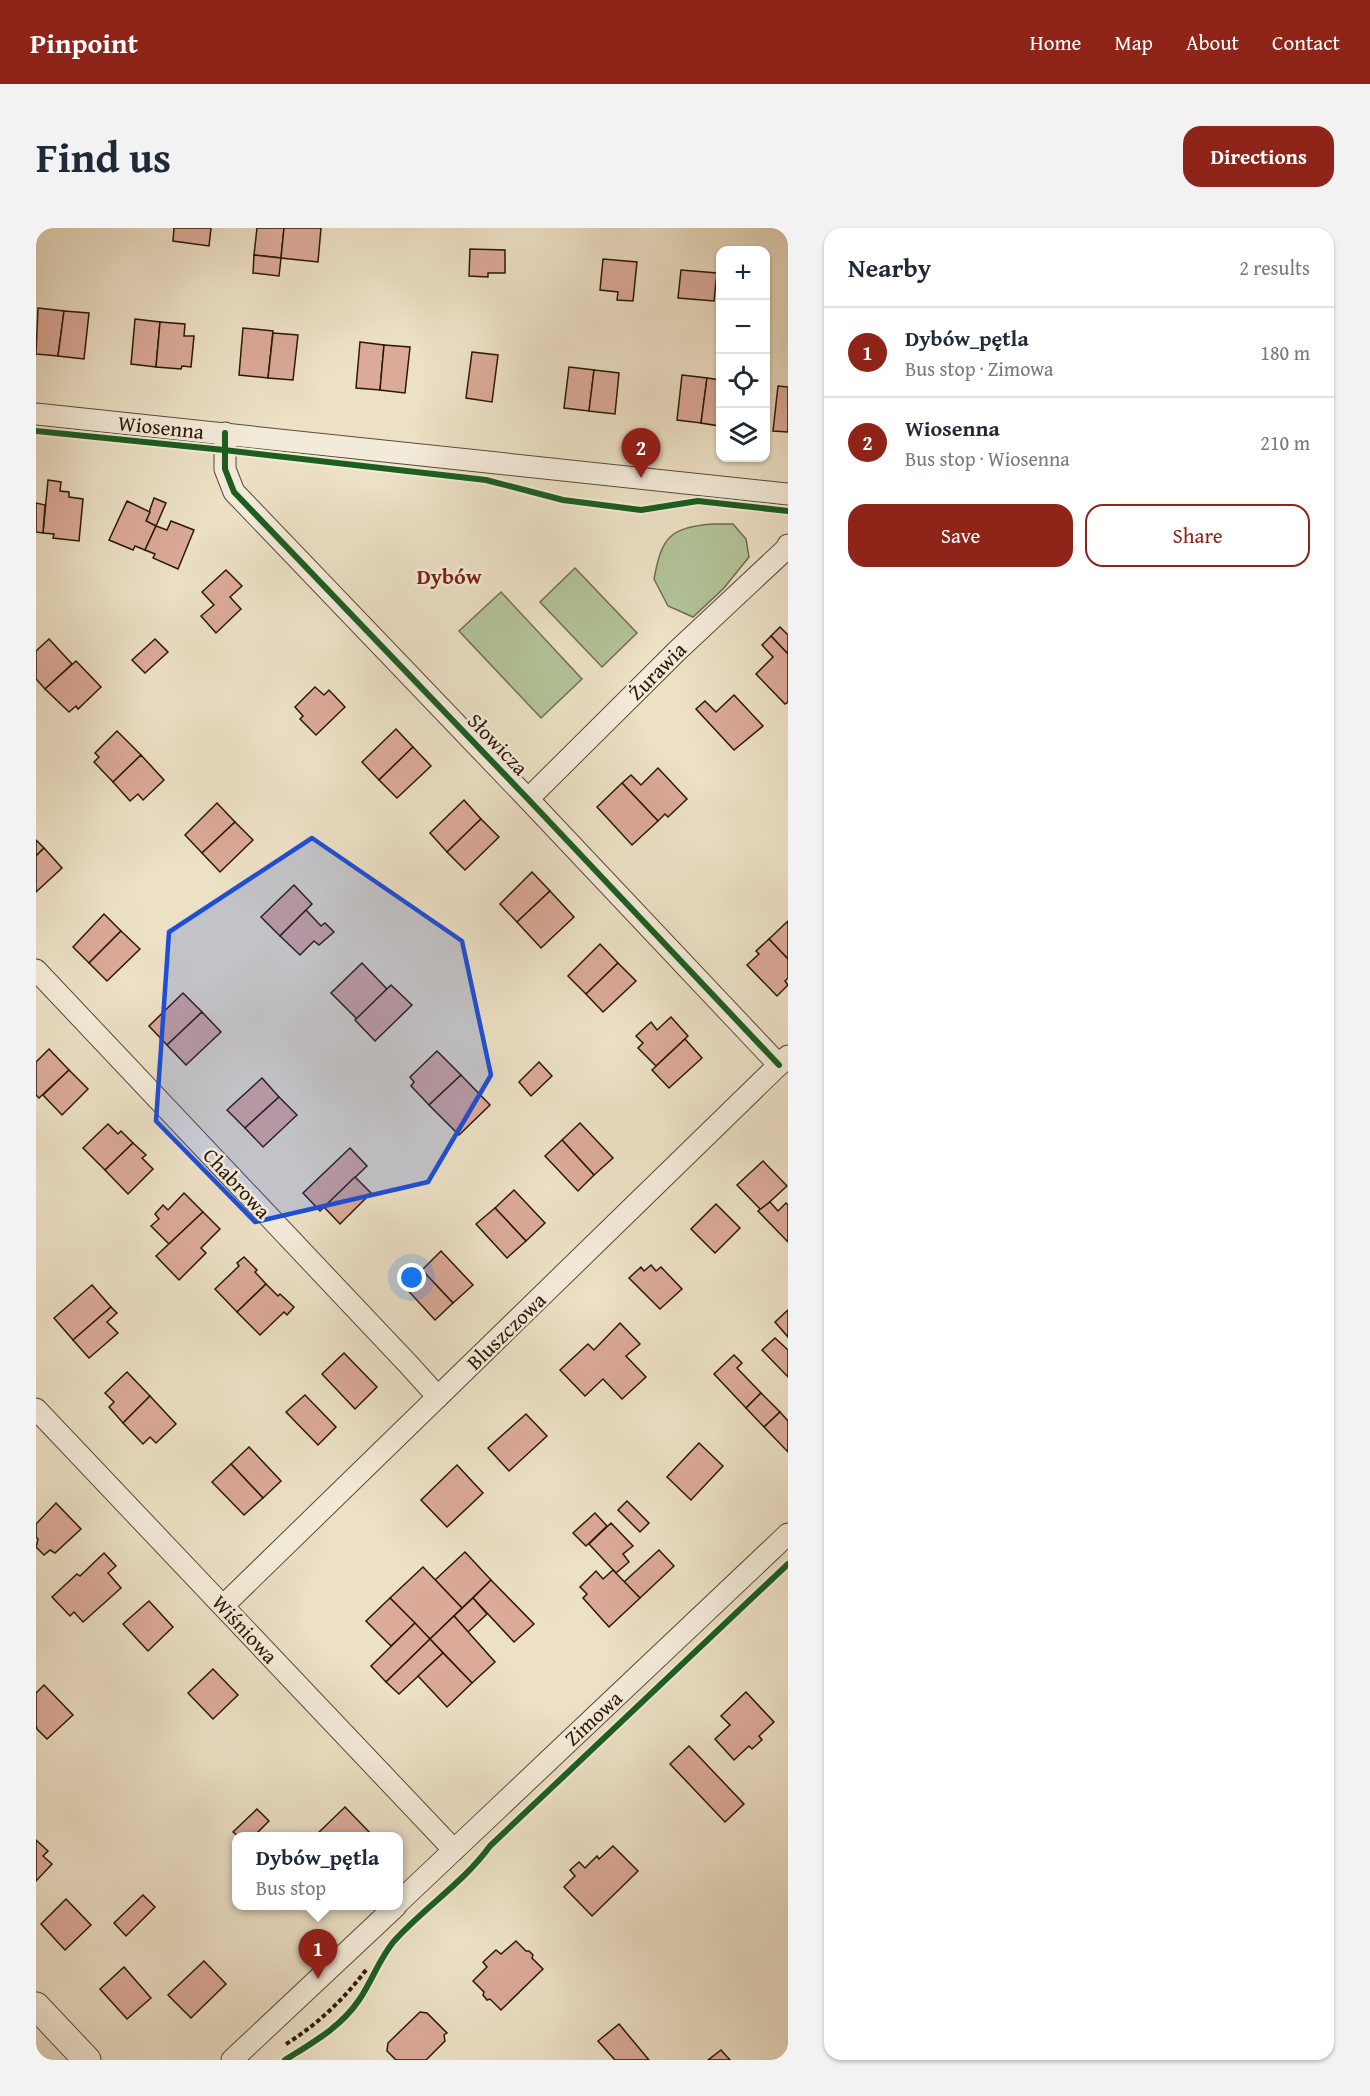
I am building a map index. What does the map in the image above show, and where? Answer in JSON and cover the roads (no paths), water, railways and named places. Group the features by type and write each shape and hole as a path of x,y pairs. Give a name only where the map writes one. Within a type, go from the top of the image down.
{"street":[{"name":"Wiosenna","path":"36,414 788,494"},
{"name":"Słowicza","path":"225,433 225,469 234,492 528,799 783,1060"},
{"name":"Żurawia","path":"528,799 676,651 788,545"},
{"name":"Chabrowa","path":"36,970 438,1397"},
{"name":"Bluszczowa","path":"224,1605 783,1060"},
{"name":"Wiśniowa","path":"36,1409 454,1850"},
{"name":"Zimowa","path":"403,1898 788,1534"},
{"path":"232,2060 391,1910"},
{"path":"36,2006 87,2060"}],"place":[{"name":"Wiosenna","path":"641,478"},
{"name":"Dybów_pętla","path":"318,1979"}],"district":[{"name":"Dybów","path":"449,576"}]}
